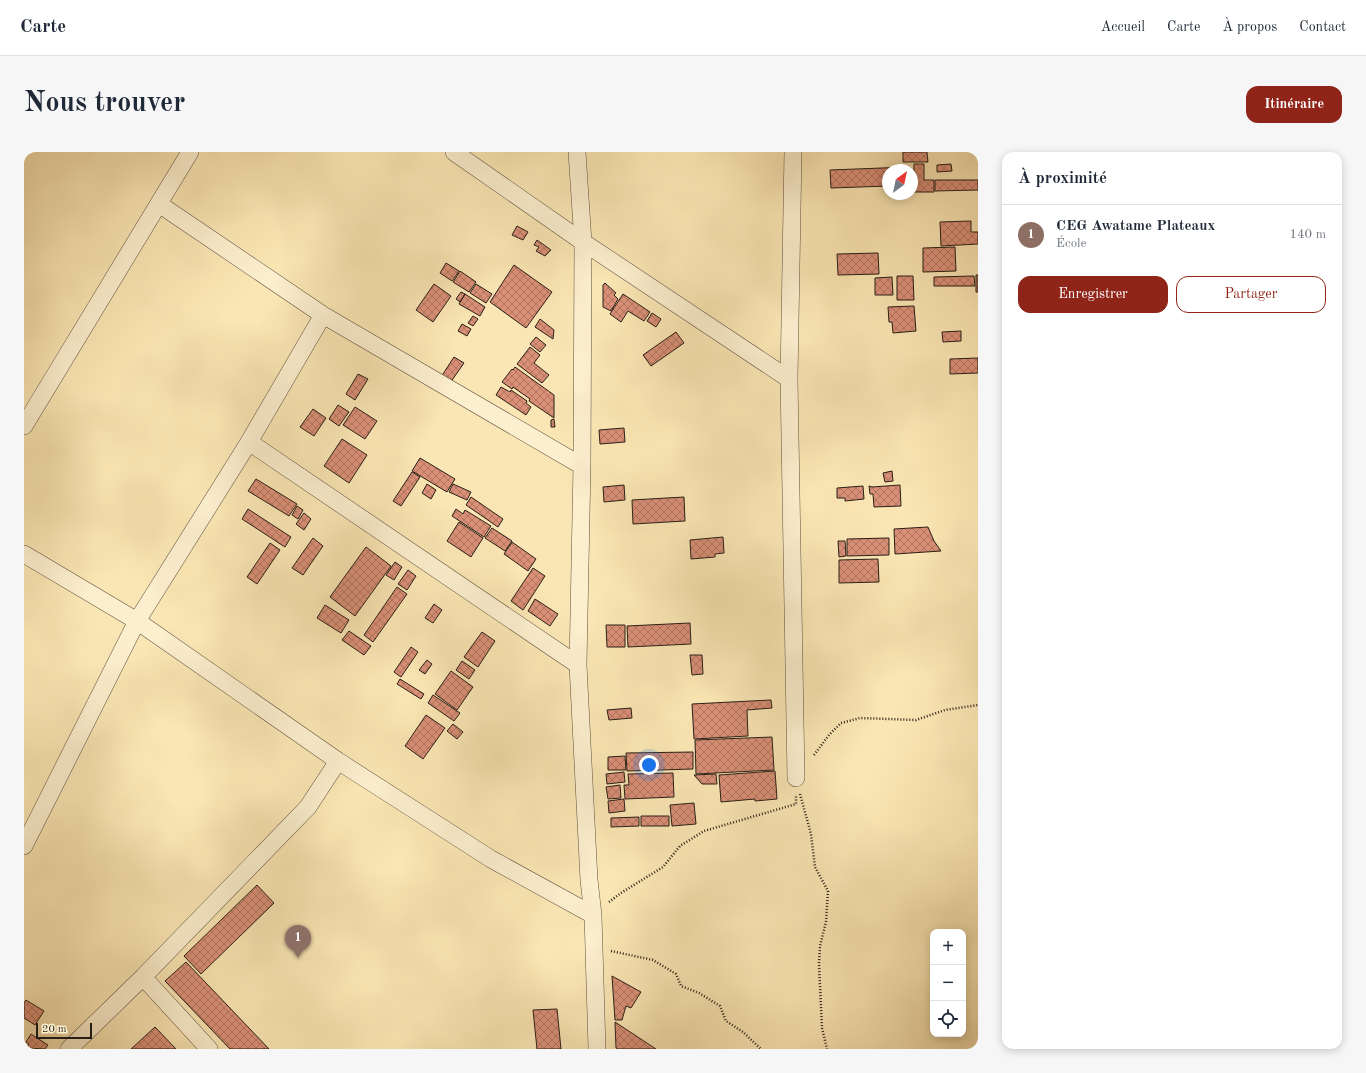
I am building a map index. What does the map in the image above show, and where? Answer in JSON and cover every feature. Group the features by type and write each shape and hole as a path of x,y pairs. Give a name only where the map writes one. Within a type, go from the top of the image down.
{"street":[{"path":"24,426 190,152"},
{"path":"454,152 583,242 790,379"},
{"path":"578,152 583,242 582,466 578,665 589,880 593,915 597,1049"},
{"path":"793,152 790,379 796,778"},
{"path":"159,204 323,315 582,466"},
{"path":"24,846 137,621 249,442 323,315"},
{"path":"249,442 578,665"},
{"path":"24,554 137,621 338,761 491,859 593,915"},
{"path":"70,1049 143,977 308,807 338,761"},
{"path":"143,977 209,1049"}],"path":[{"path":"593,915 621,893 664,867 680,846 704,831 796,804 796,778 829,735 841,723 860,718 916,720 945,710 978,705"},
{"path":"796,778 811,834 815,867 828,890 826,922 820,946 819,964 822,1028 827,1049"},
{"path":"594,951 614,952 654,960 676,974 681,986 699,993 720,1006 726,1021 743,1032 761,1049"}],"building":[{"path":"903,152 927,152 928,162 903,162"},
{"path":"918,164 924,164 924,180 934,180 934,192 918,192"},
{"path":"951,164 952,171 937,172 937,165"},
{"path":"882,168 882,186 831,188 830,170"},
{"path":"935,180 978,180 978,190 935,191"},
{"path":"971,221 971,232 978,232 978,244 941,246 940,222"},
{"path":"517,226 528,232 523,240 512,235"},
{"path":"537,240 551,250 545,256 536,251 539,247 534,245"},
{"path":"955,247 956,271 923,272 923,248"},
{"path":"878,253 879,274 838,275 837,254"},
{"path":"446,263 459,271 452,281 440,273"},
{"path":"514,265 552,292 526,328 490,302"},
{"path":"460,271 476,282 469,292 453,282"},
{"path":"976,275 978,275 978,292 976,292"},
{"path":"897,276 913,276 914,300 897,300"},
{"path":"974,276 975,286 934,286 934,277"},
{"path":"892,277 893,295 875,295 875,278"},
{"path":"605,283 616,293 614,295 618,299 611,311 603,307 603,285"},
{"path":"434,284 451,296 433,322 416,310"},
{"path":"476,284 492,294 486,303 470,293"},
{"path":"461,292 465,294 460,302 456,299"},
{"path":"465,294 485,307 480,316 459,304"},
{"path":"623,294 650,312 644,321 628,311 621,322 610,314"},
{"path":"914,306 916,331 893,333 892,322 889,322 888,307"},
{"path":"652,313 661,319 656,327 647,321"},
{"path":"473,316 478,319 473,326 468,323"},
{"path":"540,319 554,330 553,339 535,327"},
{"path":"462,324 471,329 467,336 458,331"},
{"path":"961,331 961,341 943,342 942,332"},
{"path":"676,332 684,343 651,366 643,355"},
{"path":"536,337 546,345 540,352 530,344"},
{"path":"530,347 540,355 534,363 549,375 542,383 517,364"},
{"path":"454,357 464,363 450,383 441,377"},
{"path":"978,358 978,373 950,374 950,359"},
{"path":"515,367 554,395 554,418 529,401 530,399 513,387 512,389 502,382"},
{"path":"358,374 368,379 355,400 346,394"},
{"path":"501,387 510,392 511,390 527,401 526,403 531,407 526,415 496,395"},
{"path":"338,405 349,412 339,426 329,419"},
{"path":"355,407 377,421 365,439 343,425"},
{"path":"313,409 326,418 314,436 300,427"},
{"path":"554,419 555,427 551,427 551,420"},
{"path":"624,428 625,442 600,444 599,430"},
{"path":"342,439 367,455 349,483 324,466"},
{"path":"420,458 455,479 447,492 412,471"},
{"path":"892,471 893,481 885,482 883,473"},
{"path":"412,472 420,477 401,506 393,501"},
{"path":"256,479 297,504 289,516 248,491"},
{"path":"427,484 436,490 431,499 422,493"},
{"path":"453,484 471,492 467,500 449,492"},
{"path":"624,485 625,500 604,502 603,487"},
{"path":"900,485 901,506 874,507 873,494 870,494 869,486"},
{"path":"863,486 864,499 845,501 845,498 837,498 837,488"},
{"path":"471,497 503,519 498,527 466,505"},
{"path":"684,497 685,521 633,524 632,500"},
{"path":"297,506 303,510 298,519 292,515"},
{"path":"248,509 291,537 285,547 242,519"},
{"path":"456,509 463,514 465,510 491,526 484,537 452,516"},
{"path":"304,513 311,519 304,530 296,524"},
{"path":"459,522 483,538 471,557 447,541"},
{"path":"928,527 934,541 941,551 895,554 894,529"},
{"path":"492,528 512,541 505,551 485,538"},
{"path":"723,537 724,553 715,554 715,557 691,559 690,540"},
{"path":"313,538 323,546 303,575 292,568"},
{"path":"889,538 889,555 847,556 847,539"},
{"path":"838,541 845,541 846,556 839,557"},
{"path":"512,542 536,559 528,571 504,554"},
{"path":"270,543 280,550 257,584 247,577"},
{"path":"366,547 391,566 355,616 330,597"},
{"path":"878,559 879,582 839,583 839,560"},
{"path":"395,562 402,567 394,580 386,575"},
{"path":"533,568 545,576 523,610 511,601"},
{"path":"408,570 416,576 407,590 398,584"},
{"path":"397,587 407,594 373,642 364,635"},
{"path":"535,599 558,614 550,626 528,611"},
{"path":"434,604 442,610 433,623 425,618"},
{"path":"325,605 349,620 341,633 317,618"},
{"path":"690,623 691,644 628,647 627,626"},
{"path":"606,625 625,625 625,647 607,647"},
{"path":"349,631 371,646 364,655 342,640"},
{"path":"482,632 495,641 478,667 464,657"},
{"path":"411,647 418,652 401,677 394,672"},
{"path":"690,655 702,655 703,674 692,675"},
{"path":"427,660 432,664 425,674 419,670"},
{"path":"462,661 475,670 469,679 456,670"},
{"path":"451,671 473,687 457,710 435,694"},
{"path":"400,679 424,694 421,699 397,684"},
{"path":"433,695 460,713 454,721 428,703"},
{"path":"771,700 772,708 747,710 748,736 694,739 692,704"},
{"path":"631,708 632,718 609,720 607,710"},
{"path":"426,715 445,728 423,759 405,746"},
{"path":"453,724 463,732 457,739 447,731"},
{"path":"772,737 774,770 696,774 695,740"},
{"path":"693,752 693,769 627,771 626,753"},
{"path":"625,756 626,770 608,770 608,757"},
{"path":"775,771 777,799 721,802 719,775"},
{"path":"624,772 625,782 607,784 606,774"},
{"path":"673,773 674,797 625,799 624,785 629,785 628,774"},
{"path":"716,774 717,784 702,784 694,775"},
{"path":"620,785 621,798 608,799 606,787"},
{"path":"624,799 625,811 609,813 608,801"},
{"path":"694,803 696,824 672,826 670,805"},
{"path":"641,816 669,816 669,826 641,826"},
{"path":"639,817 639,826 611,827 611,818"},
{"path":"257,885 274,903 201,974 184,956"},
{"path":"186,962 269,1049 230,1049 165,981"},
{"path":"612,976 641,992 631,1008 626,1006 622,1020 615,1020"},
{"path":"26,1000 44,1011 35,1025 24,1018 24,1003"},
{"path":"557,1009 561,1049 537,1049 533,1010"},
{"path":"615,1022 656,1049 616,1048"},
{"path":"155,1027 176,1049 131,1049"},
{"path":"31,1034 48,1045 45,1049 27,1048 29,1044 26,1042"}],"place":[{"name":"CEG Awatame Plateaux","path":"298,958"}]}
